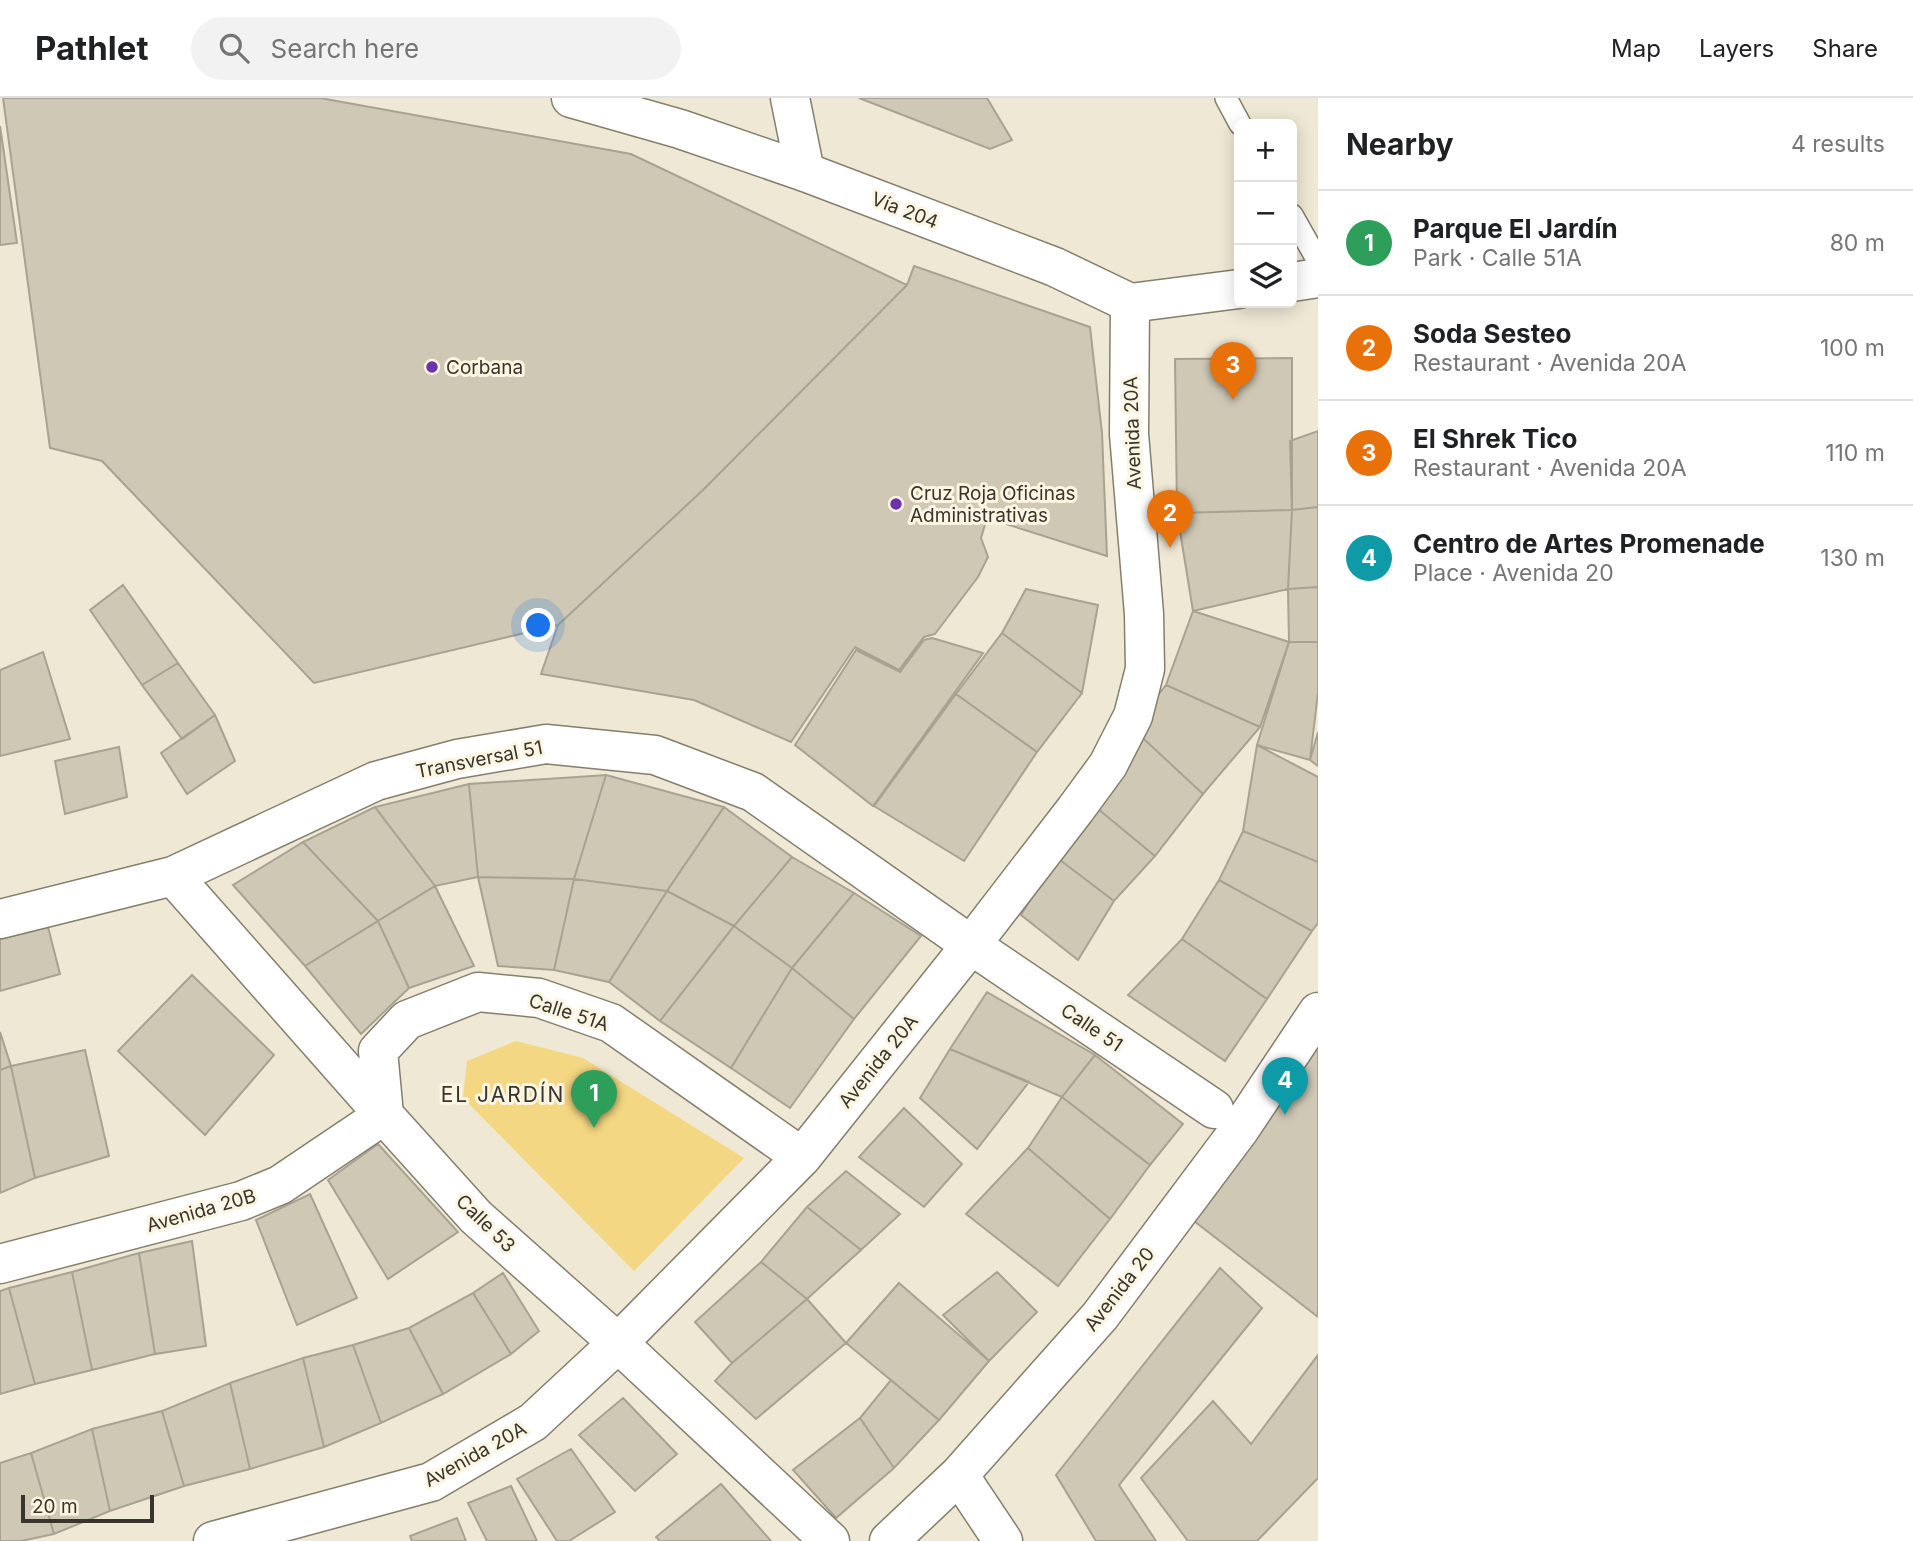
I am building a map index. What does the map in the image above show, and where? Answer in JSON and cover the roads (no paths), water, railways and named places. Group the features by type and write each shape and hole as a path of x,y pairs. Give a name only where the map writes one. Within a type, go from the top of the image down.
{"street":[{"name":"Vía 204","path":"571,98 680,129 805,172 1055,267 1130,303"},
{"path":"790,98 805,172"},
{"path":"1297,281 1318,278"},
{"path":"1130,303 1234,290"},
{"name":"Avenida 20A","path":"213,1541 431,1482 533,1422 618,1343 802,1157 971,945 1108,765 1133,716 1145,669 1144,614 1129,434 1130,303"},
{"name":"Transversal 51","path":"0,919 173,876 376,781 457,759 546,744 655,755 753,792 971,945"},
{"name":"Calle 53","path":"173,876 477,1217 618,1343 830,1541"},
{"name":"Calle 51","path":"971,945 1214,1109"},
{"name":"Calle 51A","path":"384,1115 378,1051 407,1020 478,992 539,998 611,1023 802,1157"},
{"name":"Avenida 20","path":"889,1541 959,1475 1100,1316 1240,1129 1318,1012"},
{"name":"Avenida 20B","path":"0,1264 241,1201 280,1185 384,1115"},
{"path":"959,1475 1003,1541"}],"lane":[{"path":"1226,98 1237,119"},
{"path":"1297,224 1318,261"}],"place":[{"name":"Corbana","path":"432,367"},
{"name":"El Shrek Tico","path":"1233,400"},
{"name":"Cruz Roja Oficinas Administrativas","path":"896,504"},
{"name":"Soda Sesteo","path":"1170,548"},
{"name":"Centro de Artes Promenade","path":"1285,1115"},
{"name":"Parque El Jardín","path":"594,1128"}],"district":[{"name":"EL JARDÍN","path":"503,1095"}]}
